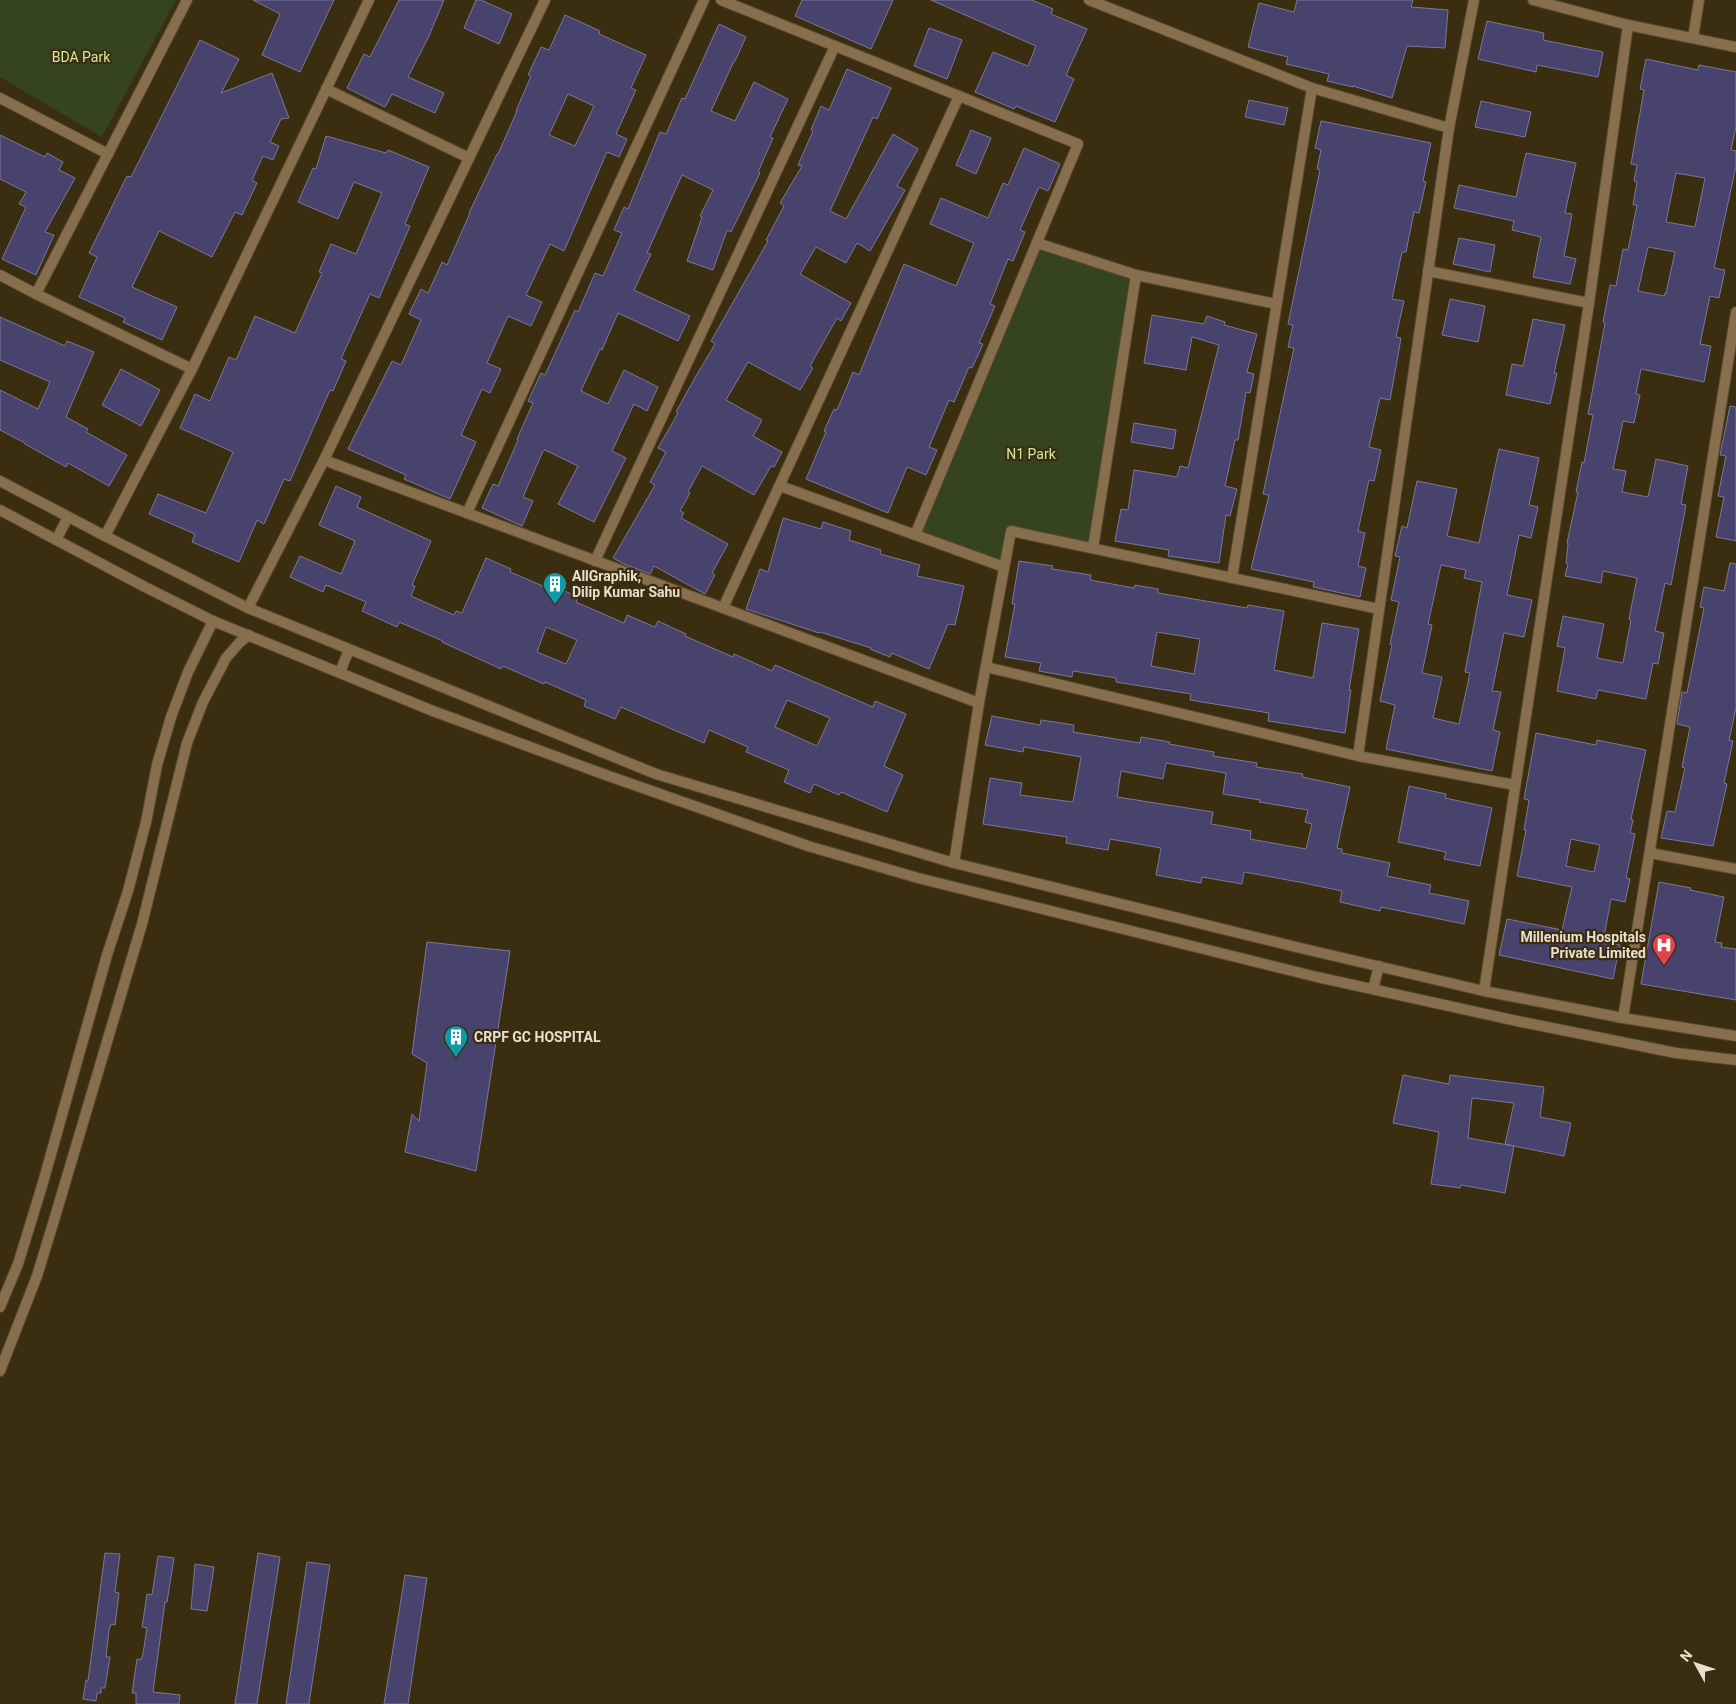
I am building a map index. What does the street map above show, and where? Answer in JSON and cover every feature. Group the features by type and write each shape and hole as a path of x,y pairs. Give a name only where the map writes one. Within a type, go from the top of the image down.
{"street":[{"path":"36,294 187,0"},
{"path":"105,536 192,369 369,0"},
{"path":"248,608 324,460 545,0"},
{"path":"467,513 704,0"},
{"path":"721,0 1078,144 915,535"},
{"path":"1089,0 1312,88 1449,128"},
{"path":"1358,756 1449,128 1474,0"},
{"path":"1534,0 1628,25 1736,47"},
{"path":"1693,38 1699,0"},
{"path":"1484,991 1589,303 1628,25"},
{"path":"595,561 835,46"},
{"path":"1232,578 1312,88"},
{"path":"326,89 469,158"},
{"path":"723,608 959,96"},
{"path":"0,98 108,154"},
{"path":"1037,243 1136,275 1276,304"},
{"path":"1428,272 1589,303"},
{"path":"0,275 192,369"},
{"path":"1093,548 1136,275"},
{"path":"1623,1018 1736,312"},
{"path":"324,460 979,703"},
{"path":"0,481 248,608 656,774 954,863 1484,991 1623,1018 1736,1036"},
{"path":"780,486 1004,567"},
{"path":"0,510 145,587 214,621 433,711 603,774 808,846 918,878 1373,989 1517,1021 1676,1053 1736,1060"},
{"path":"56,540 68,516"},
{"path":"954,863 979,703 1011,531 1379,609"},
{"path":"0,1307 18,1264 42,1186 107,955 128,891 146,822 157,765 171,717 188,672 214,621"},
{"path":"0,1371 37,1276 55,1217 142,924 188,743 203,702 226,658 249,635"},
{"path":"340,672 349,650"},
{"path":"986,667 1358,756 1515,785"},
{"path":"1650,853 1736,869"},
{"path":"1373,989 1379,966"}],"green space":[{"name":"BDA Park","path":"0,0 176,0 102,137 0,77"},
{"name":"N1 Park","path":"1037,243 1136,275 1093,548 1011,531 1004,567 915,535"}],"building":[{"path":"253,0 334,0 300,72 262,55 280,14"},
{"path":"399,0 444,0 428,38 408,77 444,93 435,113 392,94 385,107 347,88 364,54 370,57"},
{"path":"476,0 481,0 512,14 499,44 464,28"},
{"path":"802,0 893,0 871,49 795,16"},
{"path":"931,0 1032,0 1053,9 1051,14 1087,29 1066,75 1074,79 1055,122 1016,106 1014,109 975,92 993,52 1028,66 1036,46"},
{"path":"1297,0 1413,0 1411,7 1448,10 1445,48 1407,46 1392,98 1353,86 1327,81 1329,74 1286,64 1288,57 1248,47 1259,3 1294,12"},
{"path":"565,15 600,31 599,34 646,55 631,88 636,90 616,134 627,139 619,157 607,152 564,251 550,244 526,295 542,302 531,326 508,316 487,363 501,369 490,393 482,389 461,435 476,442 450,499 404,479 406,475 348,449 392,361 401,365 421,320 409,314 421,289 428,293 442,262 447,265 517,111 531,76 528,75 541,47 549,50","holes":["568,94 594,106 575,146 549,135"]},
{"path":"1487,21 1544,33 1543,40 1603,52 1598,77 1537,65 1536,72 1478,59"},
{"path":"719,24 746,37 711,111 735,121 754,82 788,99 770,137 773,138 758,172 760,173 731,232 727,230 713,270 687,261 702,217 700,216 713,190 682,175 647,253 651,254 634,290 690,316 678,341 618,313 581,391 608,404 624,370 658,387 647,411 634,404 612,451 626,458 594,522 558,504 578,466 545,450 543,451 523,497 533,501 522,526 482,508 493,484 498,486 533,403 528,401 541,373 545,375 575,310 578,312 595,273 603,276 622,233 614,230 624,207 628,209 660,132 666,134 682,98 685,99"},
{"path":"929,28 962,40 947,79 914,66"},
{"path":"200,40 239,59 221,93 272,73 289,118 281,119 270,142 279,146 273,160 263,156 252,180 257,183 242,215 235,212 212,257 159,231 132,287 177,307 162,340 123,322 125,318 79,297 97,257 89,253 127,176 131,177"},
{"path":"1646,59 1698,70 1699,65 1736,72 1736,127 1731,150 1736,151 1736,166 1714,268 1725,270 1719,298 1710,296 1700,344 1711,346 1704,382 1641,369 1636,394 1640,395 1634,423 1623,421 1613,469 1626,471 1622,492 1648,497 1656,459 1688,466 1681,504 1686,505 1671,585 1665,583 1655,631 1664,633 1658,664 1653,663 1646,699 1598,690 1596,699 1557,691 1565,648 1557,646 1563,616 1604,624 1597,658 1623,663 1631,620 1629,619 1637,578 1603,571 1601,583 1565,576 1568,564 1566,563 1567,543 1593,415 1588,414 1610,285 1616,286 1623,249 1628,250 1637,205 1633,205 1637,182 1634,181 1637,165 1631,164 1644,90 1640,89","holes":["1676,173 1705,178 1695,227 1666,222","1648,247 1675,252 1664,296 1638,291"]},
{"path":"847,69 891,88 877,119 873,117 830,211 846,219 893,134 918,149 897,186 905,190 870,251 857,243 846,263 816,247 800,274 851,303 841,321 837,318 810,366 813,368 800,390 748,362 726,400 762,420 753,436 782,452 774,467 771,466 754,495 702,466 680,511 684,513 681,518 728,544 712,573 715,575 705,594 654,566 650,574 613,558 655,485 650,482 666,452 658,448 678,413 676,412 715,344 711,341 768,241 766,240 784,206 780,203 802,166 798,165 813,131 811,130 821,106 829,110"},
{"path":"1249,100 1288,108 1284,125 1245,117"},
{"path":"1481,101 1531,112 1525,137 1475,127"},
{"path":"1321,121 1431,143 1423,181 1426,182 1419,213 1414,212 1406,252 1402,252 1392,299 1404,301 1396,337 1401,338 1390,400 1380,398 1369,447 1381,450 1374,481 1369,480 1358,531 1365,533 1358,566 1366,568 1360,597 1313,587 1314,582 1251,569 1269,495 1263,494 1294,348 1288,347 1293,325 1288,324 1320,170 1317,169 1321,150 1315,148"},
{"path":"971,130 991,138 976,174 956,165"},
{"path":"0,135 45,157 47,153 63,162 59,170 75,178 45,232 54,235 36,275 2,259 26,207 19,204 26,192 0,179"},
{"path":"326,136 386,153 388,150 429,167 405,224 410,226 379,298 370,294 341,359 346,361 333,391 330,390 290,481 284,479 264,524 257,520 239,562 192,542 195,534 149,514 158,494 206,513 233,452 180,428 195,394 210,401 229,357 236,360 255,316 295,333 322,273 319,272 331,244 356,254 382,193 354,182 338,219 298,202 313,168 316,169"},
{"path":"1024,148 1060,164 1048,191 1039,187 1020,230 1025,232 1013,261 1008,259 990,304 995,306 979,343 983,344 972,368 969,367 954,402 949,400 929,447 937,450 926,475 907,467 888,513 806,479 834,409 837,410 853,372 859,375 904,264 956,286 974,243 930,224 941,198 988,218 1003,183 1008,185"},
{"path":"1526,153 1576,163 1565,213 1572,214 1564,256 1576,259 1570,284 1533,277 1541,237 1512,230 1514,221 1454,208 1459,185 1516,197"},
{"path":"1459,238 1495,245 1490,272 1453,264"},
{"path":"1450,299 1485,306 1478,342 1442,335"},
{"path":"1152,315 1204,324 1207,316 1225,322 1224,325 1257,334 1247,372 1254,374 1250,393 1246,392 1238,440 1235,440 1225,486 1237,489 1230,516 1226,515 1219,563 1168,556 1169,550 1115,541 1121,509 1128,510 1134,470 1177,477 1180,466 1188,468 1219,345 1192,337 1186,370 1144,363"},
{"path":"0,317 65,346 67,341 94,352 66,417 88,429 86,432 127,455 109,486 68,463 66,467 0,430 0,390 38,409 50,382 0,360"},
{"path":"1533,319 1565,325 1554,373 1557,373 1550,404 1506,395 1512,364 1523,366"},
{"path":"121,369 160,390 141,426 102,405"},
{"path":"1730,406 1736,407 1736,541 1716,537 1724,497 1718,496 1726,456 1720,455"},
{"path":"1134,423 1176,430 1173,449 1131,442"},
{"path":"1499,449 1539,458 1529,505 1538,507 1531,538 1519,535 1507,595 1532,600 1524,637 1504,633 1492,691 1501,692 1493,730 1500,732 1492,771 1386,749 1395,705 1380,701 1399,602 1391,600 1400,557 1395,556 1402,526 1407,528 1417,481 1457,489 1447,536 1479,543","holes":["1441,565 1466,570 1464,578 1482,582 1465,672 1470,673 1459,724 1433,718 1442,677 1422,673 1432,625 1428,624"]},
{"path":"336,486 361,497 357,507 431,541 412,585 415,586 411,596 454,615 456,611 462,613 486,558 511,569 510,572 543,586 545,582 578,597 576,602 624,623 627,615 655,627 658,621 686,634 685,636 733,657 734,654 772,671 775,665 873,707 875,701 906,714 884,766 903,775 887,812 841,792 839,795 814,784 810,793 784,782 789,770 746,752 748,747 709,730 704,743 621,707 615,719 584,706 586,700 545,682 544,684 503,666 501,669 399,622 397,627 362,611 366,602 326,585 323,592 290,577 300,556 341,574 355,541 319,525","holes":["546,627 577,640 566,664 537,652","787,700 830,718 817,746 775,727"]},
{"path":"783,518 821,529 823,522 851,531 849,540 881,550 880,554 920,565 917,576 964,586 955,625 948,624 929,669 892,653 890,657 871,648 746,609 760,569 768,572"},
{"path":"1019,561 1053,566 1052,569 1091,575 1090,580 1134,588 1135,585 1158,589 1158,593 1247,608 1248,605 1284,611 1274,670 1313,678 1322,623 1359,629 1349,690 1351,690 1345,733 1268,721 1269,713 1190,700 1191,694 1116,682 1116,678 1073,671 1072,677 1039,671 1041,663 1005,657 1015,604 1012,604","holes":["1157,632 1200,639 1194,674 1151,666"]},
{"path":"1730,563 1736,564 1736,708 1729,740 1733,741 1724,783 1727,784 1713,846 1661,838 1667,811 1675,812 1685,768 1682,767 1690,727 1677,724 1682,692 1687,693 1704,608 1700,607 1704,587 1724,591"},
{"path":"992,716 1040,725 1041,720 1074,725 1073,732 1140,743 1141,737 1170,742 1169,744 1214,752 1213,756 1257,763 1256,767 1303,774 1302,777 1350,787 1337,848 1342,849 1342,853 1390,863 1387,876 1431,885 1429,893 1469,901 1464,924 1381,907 1380,911 1340,902 1342,891 1244,872 1242,884 1202,877 1201,883 1156,875 1161,848 1110,839 1108,850 1066,843 1067,837 983,824 990,778 1022,783 1020,795 1073,802 1081,757 1024,747 1023,752 985,745","holes":["1166,763 1226,773 1223,794 1308,810 1305,822 1312,824 1306,849 1250,839 1251,831 1211,824 1213,812 1117,797 1121,771 1163,779"]},
{"path":"1536,733 1596,745 1597,740 1646,750 1631,819 1633,820 1630,833 1635,834 1626,878 1630,879 1625,902 1611,899 1603,942 1620,945 1613,979 1499,955 1507,919 1562,930 1572,887 1517,876 1526,830 1524,830 1529,800 1524,799","holes":["1571,839 1600,845 1594,872 1566,866"]},
{"path":"1409,786 1446,794 1445,798 1492,808 1480,866 1444,859 1446,852 1398,842"},
{"path":"1659,882 1724,897 1715,942 1722,943 1721,947 1736,949 1736,1000 1641,984"},
{"name":"CRPF GC HOSPITAL","path":"427,942 510,951 476,1171 405,1152 412,1114 419,1121 427,1063 412,1054"},
{"path":"1403,1075 1449,1084 1450,1075 1544,1087 1540,1117 1571,1123 1564,1156 1514,1146 1505,1193 1461,1185 1460,1188 1431,1184 1439,1132 1393,1123","holes":["1472,1098 1514,1103 1505,1144 1514,1146 1468,1138"]},
{"path":"105,1553 120,1554 115,1592 119,1593 115,1625 111,1624 109,1630 106,1657 110,1657 105,1688 101,1688 101,1693 97,1693 96,1701 83,1699 86,1680 88,1681"},
{"path":"258,1553 280,1557 257,1704 235,1704"},
{"path":"158,1556 174,1558 167,1602 165,1602 153,1692 180,1695 179,1704 136,1704 136,1693 132,1693 137,1659 141,1660 143,1654 147,1628 142,1627 147,1594 152,1595"},
{"path":"307,1562 330,1565 309,1704 286,1704"},
{"path":"195,1564 214,1567 207,1611 191,1609"},
{"path":"405,1575 427,1578 408,1704 384,1704"}],"place":[{"name":"AllGraphik, Dilip Kumar Sahu","path":"555,605"},
{"name":"Millenium Hospitals Private Limited","path":"1664,966"},
{"name":"CRPF GC HOSPITAL","path":"456,1058"}]}
